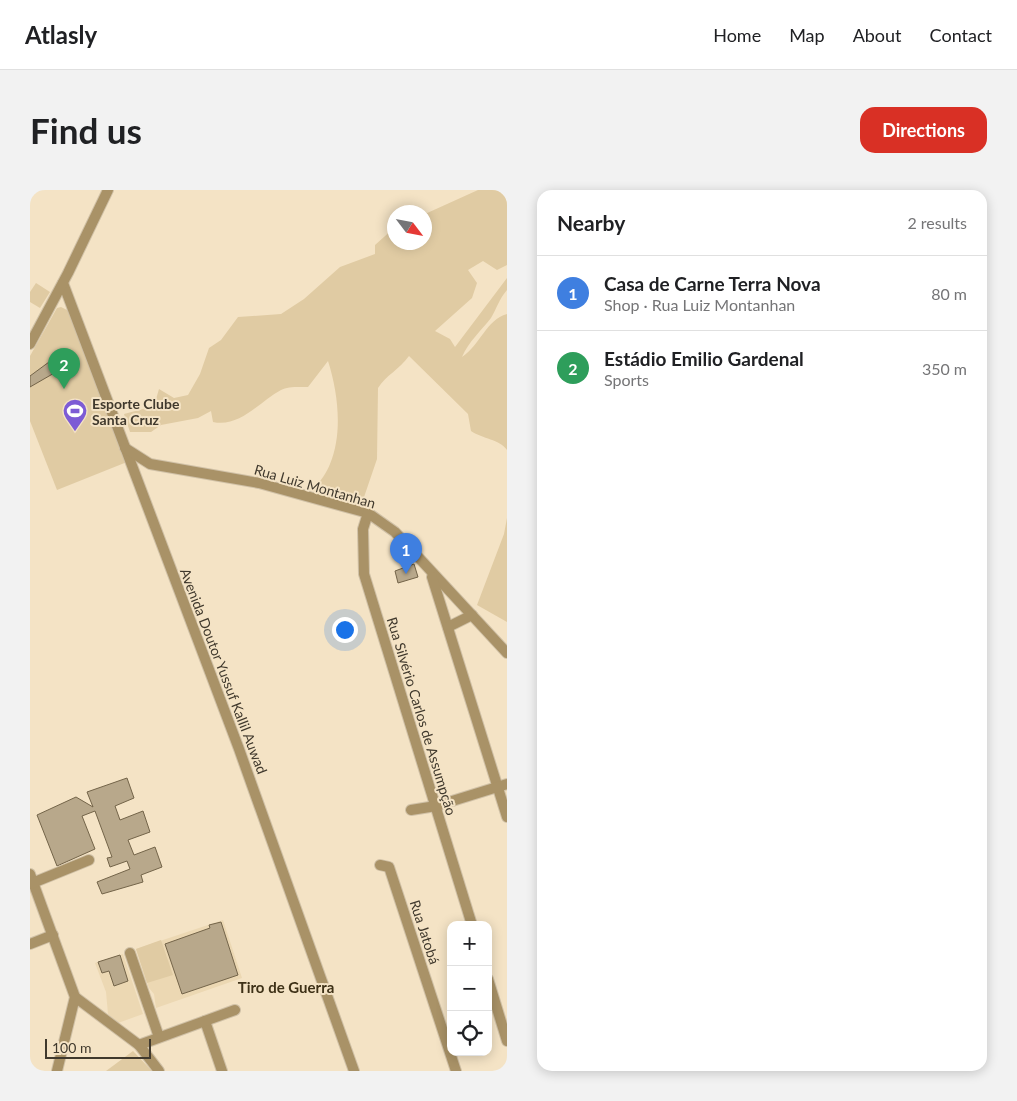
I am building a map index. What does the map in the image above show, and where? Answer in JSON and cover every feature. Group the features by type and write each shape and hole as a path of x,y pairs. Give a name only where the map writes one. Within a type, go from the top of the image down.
{"street":[{"path":"30,344 63,283 108,190"},
{"name":"Avenida Doutor Yussuf Kallil Auwad","path":"63,283 239,749 354,1071"},
{"name":"Rua Luiz Montanhan","path":"124,447 150,464 259,483 368,513 395,532 431,574 507,653"},
{"name":"Rua Silvério Carlos de Assumpção","path":"368,513 363,529 364,574 471,921"},
{"path":"431,574 502,785 507,817"},
{"path":"448,627 472,615"},
{"path":"411,810 436,806 502,785"},
{"path":"90,860 31,880 76,997 139,1044 159,1071"},
{"name":"Rua Jatobá","path":"380,865 389,868 456,1071"},
{"path":"30,944 53,936"},
{"path":"130,953 159,1037"},
{"path":"492,992 507,1041"},
{"path":"57,1071 76,997"},
{"path":"139,1044 235,1010"},
{"path":"206,1021 222,1071"}],"shaded area":[{"path":"478,190 507,190 507,265 497,270 483,261 468,270 477,283 472,298 435,331 450,339 455,347 507,278 507,290 491,318 472,341 462,357 469,352 494,321 507,314 507,450 495,441 471,431 468,414 409,356 378,388 377,459 363,500 316,487 329,467 337,439 338,412 328,361 308,387 284,389 232,421 223,423 213,422 211,411 198,418 161,425 151,432 130,432 124,414 154,406 159,389 174,398 188,395 200,374 209,348 221,340 238,317 281,314 304,299 340,267 375,254 375,245 387,234 387,250 432,250 432,211"},
{"path":"36,283 50,292 40,308 30,302 30,292"},
{"path":"61,307 69,311 127,462 57,490 30,421 30,356 57,308"},
{"path":"507,518 507,622 477,605 504,534"},
{"path":"223,920 242,978 156,1008 154,994 149,988 136,949"},
{"path":"161,940 173,975 147,983 136,949"},
{"path":"123,954 143,1014 118,1023 108,1014 106,992 95,963"},
{"path":"133,1051 152,1071 106,1071"}],"building":[{"path":"49,362 56,372 30,387 30,376"},
{"path":"414,564 418,577 398,583 395,571"},
{"path":"127,778 134,798 115,806 120,820 143,811 150,832 128,840 134,855 155,847 162,867 141,875 143,882 102,894 97,882 130,869 127,861 110,867 107,858 112,857 95,811 82,816 95,849 57,866 37,815 76,797 93,807 87,792"},
{"path":"221,922 238,975 182,994 165,944 210,928 209,925"},
{"path":"120,955 128,981 114,986 109,971 102,973 98,962"}],"place":[{"name":"Estádio Emilio Gardenal","path":"64,389"},
{"name":"Esporte Clube Santa Cruz","path":"75,432"},
{"name":"Casa de Carne Terra Nova","path":"406,574"}],"district":[{"name":"Tiro de Guerra","path":"286,987"}]}
